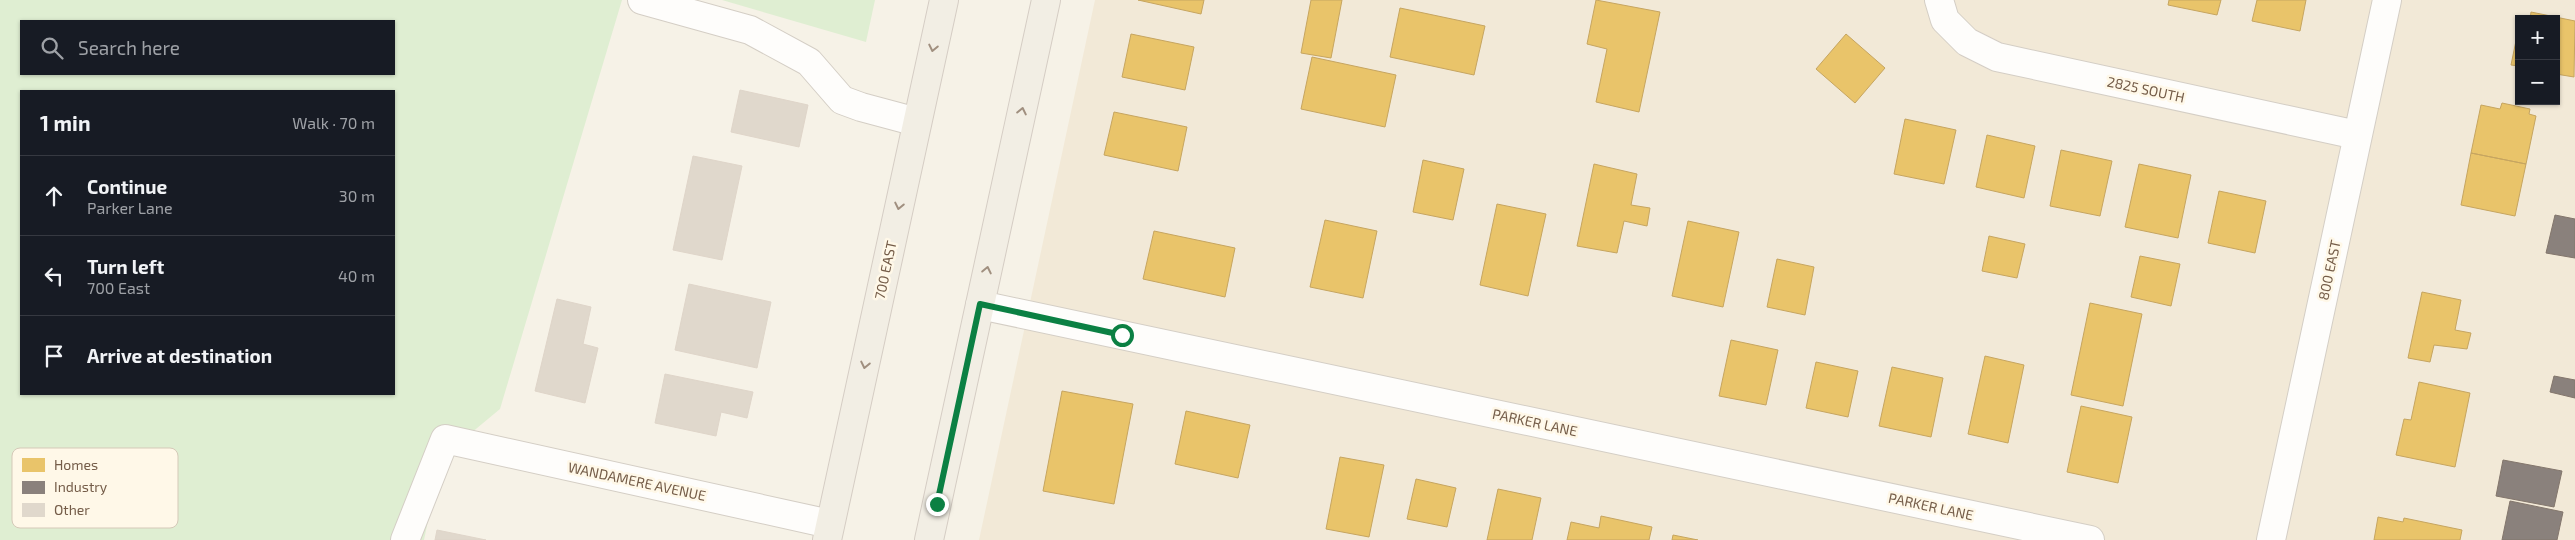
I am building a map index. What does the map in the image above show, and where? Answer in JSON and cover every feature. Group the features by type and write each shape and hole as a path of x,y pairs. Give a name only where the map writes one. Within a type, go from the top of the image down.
{"main road":[{"name":"700 EAST","path":"829,532 944,0"},
{"path":"929,540 1046,0"}],"street":[{"path":"642,0 750,30 809,62 842,100 860,107 917,122"},
{"name":"800 EAST","path":"2271,540 2387,0"},
{"name":"2825 SOUTH","path":"1942,10 1967,42 1997,57 2358,135"},
{"name":"PARKER LANE","path":"980,304 2090,540"},
{"name":"WANDAMERE AVENUE","path":"405,540 444,438 829,532"}],"shaded area":[{"path":"1095,0 2575,0 2575,540 979,540"}],"green space":[{"path":"0,0 622,0 500,409 441,458 424,540 0,540"},
{"path":"722,0 875,0 866,42"}],"building: Homes":[{"path":"1138,0 1204,0 1201,14"},
{"path":"1311,0 1342,0 1331,58 1301,53"},
{"path":"1596,0 1660,12 1639,112 1596,102 1607,49 1587,44"},
{"path":"2169,0 2221,0 2217,15 2168,5"},
{"path":"2257,0 2306,0 2300,31 2252,21"},
{"path":"1400,8 1485,26 1474,75 1390,57"},
{"path":"2531,12 2546,15 2531,15"},
{"path":"2560,18 2575,21 2574,77 2560,75"},
{"path":"1131,34 1194,47 1185,90 1122,77"},
{"path":"1846,34 1885,68 1855,103 1816,69"},
{"path":"2515,46 2515,66 2511,65"},
{"path":"1312,57 1396,75 1385,127 1301,109"},
{"path":"2502,103 2530,109 2529,114 2536,116 2526,164 2471,153 2481,105 2500,109"},
{"path":"1114,112 1187,127 1178,171 1104,155"},
{"path":"1905,119 1956,130 1944,184 1894,174"},
{"path":"1987,135 2035,146 2024,198 1976,187"},
{"path":"2061,150 2112,161 2100,216 2050,206"},
{"path":"2471,153 2526,164 2515,216 2461,205"},
{"path":"1423,160 1464,169 1453,220 1413,212"},
{"path":"1594,164 1637,174 1631,205 1650,208 1647,226 1624,221 1617,253 1577,246"},
{"path":"2139,164 2191,175 2178,238 2125,227"},
{"path":"2219,191 2266,201 2255,253 2208,243"},
{"path":"1497,204 1546,214 1528,296 1480,285"},
{"path":"1325,220 1377,231 1363,298 1310,287"},
{"path":"1688,221 1739,232 1723,307 1672,296"},
{"path":"1154,231 1235,248 1225,297 1143,279"},
{"path":"1989,236 2025,244 2017,278 1982,271"},
{"path":"2140,256 2180,264 2171,306 2131,297"},
{"path":"1777,259 1814,267 1805,315 1767,307"},
{"path":"2422,292 2461,300 2455,330 2471,333 2467,349 2434,345 2430,362 2408,358"},
{"path":"2090,303 2142,314 2123,406 2071,395"},
{"path":"1731,340 1778,350 1766,405 1719,396"},
{"path":"1985,356 2024,365 2008,443 1968,434"},
{"path":"1816,362 1858,371 1848,417 1806,408"},
{"path":"1892,367 1943,378 1931,437 1879,426"},
{"path":"2419,382 2470,393 2455,467 2396,455 2404,419 2411,420"},
{"path":"1062,391 1133,404 1114,504 1043,491"},
{"path":"2081,406 2132,417 2118,483 2067,472"},
{"path":"1186,411 1250,425 1238,478 1175,464"},
{"path":"1340,457 1384,465 1369,537 1326,529"},
{"path":"1416,479 1456,488 1447,527 1407,519"},
{"path":"1498,489 1541,498 1532,540 1487,540"},
{"path":"1601,516 1652,527 1649,540 1567,540 1571,522 1599,528"},
{"path":"2378,517 2403,522 2404,518 2462,530 2460,540 2374,540"},
{"path":"1673,535 1698,540 1672,540"}],"building: Industry":[{"path":"2555,215 2575,219 2575,258 2546,253"},
{"path":"2554,376 2575,380 2575,398 2550,392"},
{"path":"2503,460 2562,471 2554,507 2496,496"},
{"path":"2510,501 2563,512 2557,540 2502,540"}],"building: Other":[{"path":"740,90 808,105 799,147 731,132"},
{"path":"693,156 742,166 722,260 673,250"},
{"path":"689,284 771,302 757,368 675,350"},
{"path":"557,299 591,307 583,344 598,348 585,403 535,391"},
{"path":"665,374 753,392 747,418 721,412 716,436 655,423"},
{"path":"437,530 486,540 435,540"}],"route":[{"path":"937,504 980,304 1122,335"}]}
